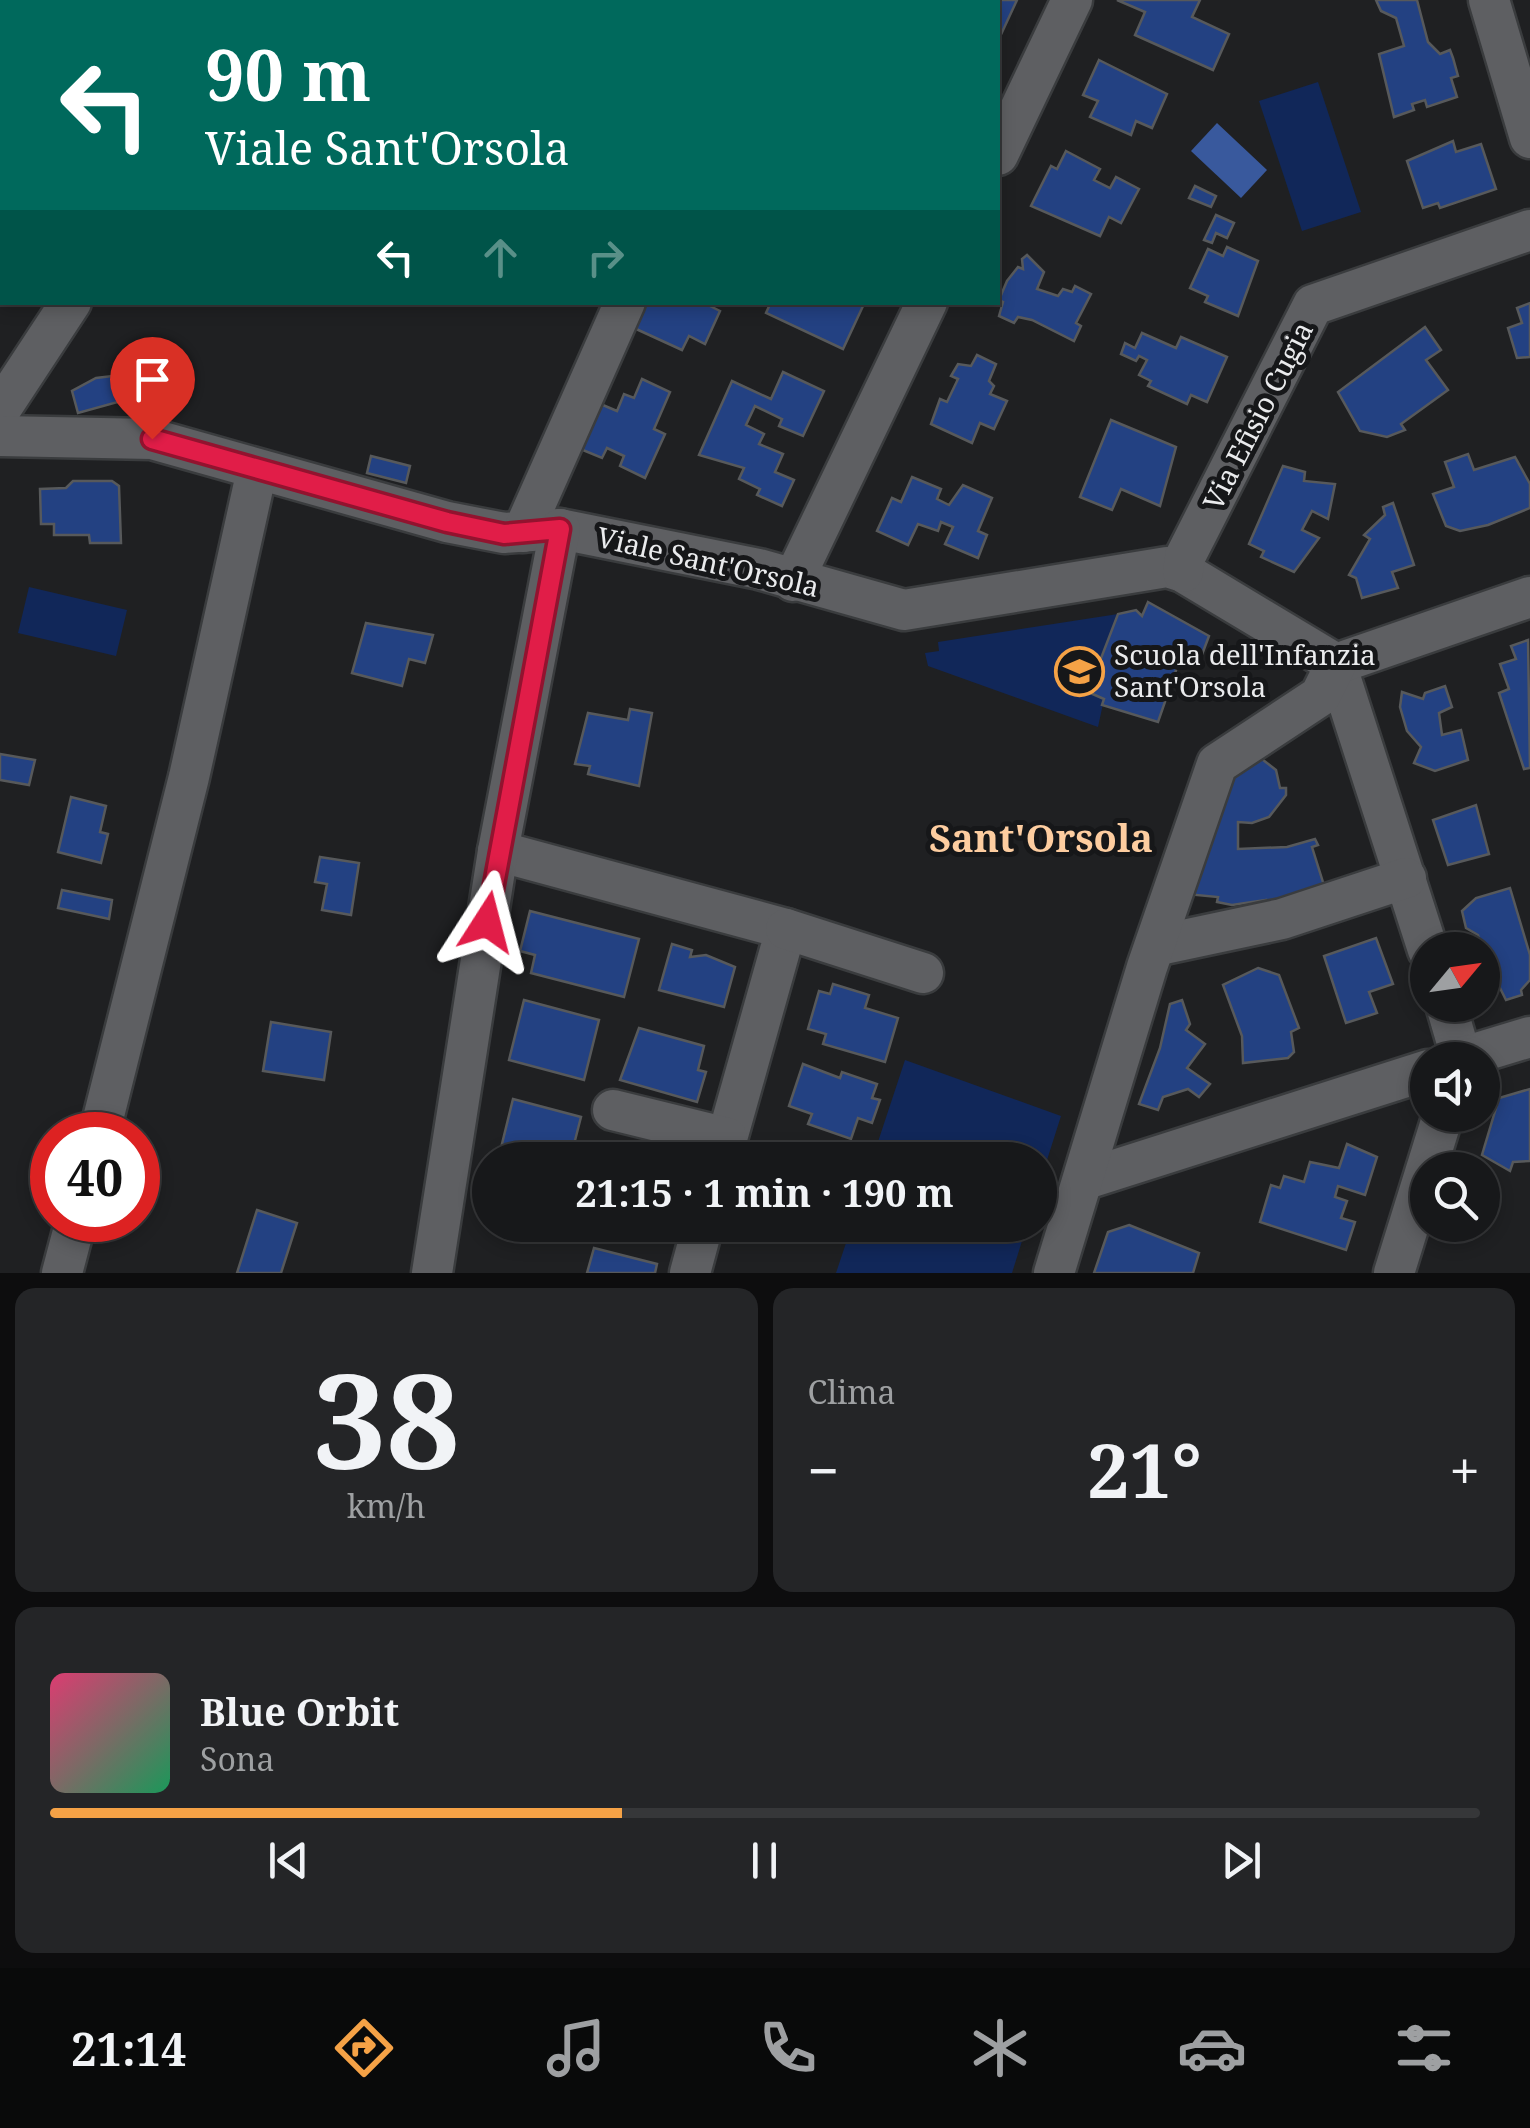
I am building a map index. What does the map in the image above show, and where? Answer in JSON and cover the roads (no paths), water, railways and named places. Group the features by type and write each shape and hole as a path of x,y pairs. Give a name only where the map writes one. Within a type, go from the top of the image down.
{"street":[{"path":"1000,151 1072,0"},
{"path":"1489,0 1530,138"},
{"name":"Via Efisio Cugia","path":"1183,572 1186,557 1313,305 1530,230"},
{"path":"0,410 69,305"},
{"path":"432,1273 498,851 542,530 624,305"},
{"path":"793,580 925,305"},
{"name":"Viale Sant'Orsola","path":"0,436 152,439 447,522 504,534 542,530 793,580 904,610 1167,566 1183,572"},
{"path":"105,1112 189,777 257,470"},
{"path":"1183,572 1336,664 1422,932"},
{"path":"1054,1273 1151,956 1216,764 1320,696 1336,664 1530,596"},
{"path":"498,851 786,929 923,973"},
{"path":"1151,956 1282,920 1406,878"},
{"path":"726,1142 786,929"},
{"path":"1500,1047 1530,1037"},
{"path":"1083,1180 1410,1075"},
{"path":"613,1110 704,1142"},
{"path":"1394,1273 1437,1132"},
{"path":"62,1273 70,1242"},
{"path":"690,1273 698,1242"}],"place":[{"name":"Scuola dell'Infanzia Sant'Orsola","path":"1079,671"}],"district":[{"name":"Sant'Orsola","path":"1041,839"}]}
